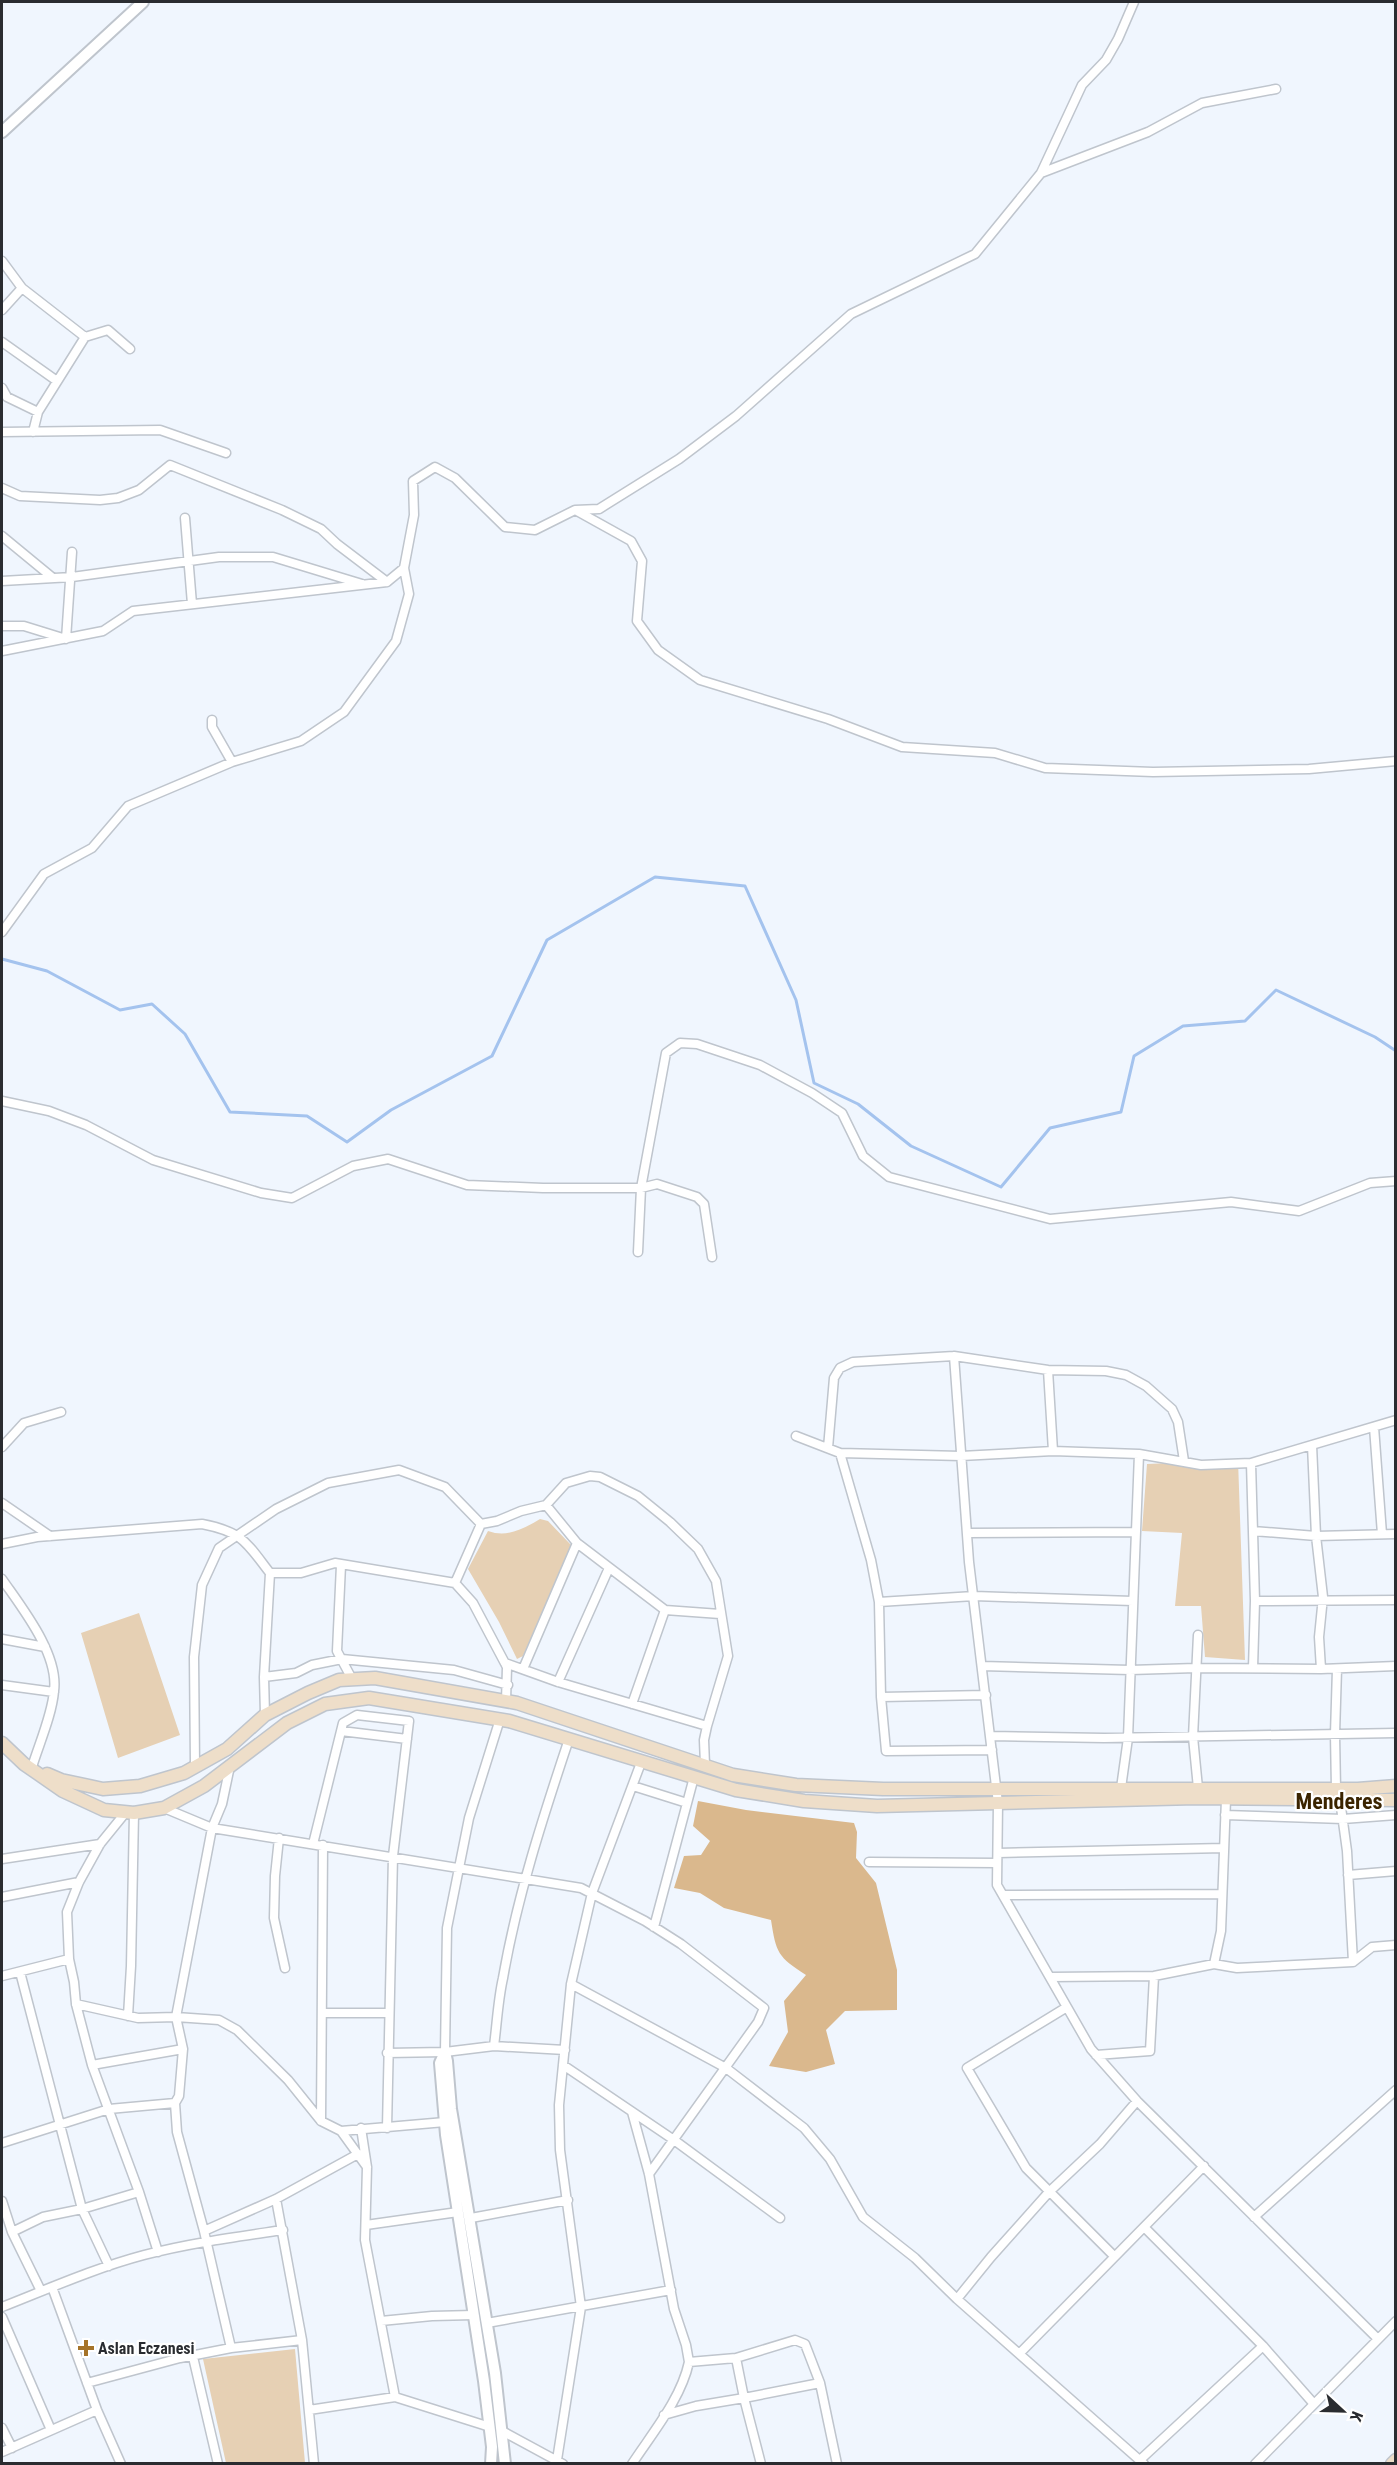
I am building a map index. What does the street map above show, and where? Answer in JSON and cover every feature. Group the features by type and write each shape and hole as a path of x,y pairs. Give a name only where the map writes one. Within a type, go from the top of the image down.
{"main road":[{"path":"28,1766 61,1780 103,1789 140,1786 184,1773 227,1749 265,1715 308,1693 339,1680 375,1678 506,1701 734,1774 796,1785 883,1789 1198,1788 1338,1794 1395,1800"},
{"path":"2,1743 28,1766 63,1791 104,1809 130,1812 164,1808 204,1786 287,1723 325,1704 369,1698 500,1719 736,1790 804,1801 877,1806 1226,1799 1338,1794 1395,1786"},
{"path":"1392,2463 1395,2460"}],"street":[{"path":"2,132 143,2"},
{"path":"2,932 44,874 92,848 128,806 232,762 301,741 344,712 396,641 409,594 404,568 414,515 413,481 435,467 455,478 505,527 535,530 575,510 599,509 679,459 736,416 851,314 975,254 1041,173 1082,85 1106,60 1134,2"},
{"path":"1041,173 1148,132 1202,104 1276,89"},
{"path":"2,261 22,288 85,337"},
{"path":"2,310 22,288"},
{"path":"33,432 38,412 85,337 108,330 130,349"},
{"path":"2,342 57,381"},
{"path":"2,388 8,397 38,412"},
{"path":"2,432 160,430 226,453"},
{"path":"2,488 20,496 100,500 118,498 138,490 170,465 282,510 321,529 345,551 387,582"},
{"path":"575,510 631,542 642,561 637,621 658,650 700,681 828,719 902,747 995,753 1046,768 1153,772 1310,769 1395,761"},
{"path":"185,518 192,604"},
{"path":"2,536 53,578"},
{"path":"66,639 72,552"},
{"path":"2,583 72,577 219,557 273,557 366,585"},
{"path":"2,651 102,631 133,611 387,582 404,568"},
{"path":"2,626 24,626 66,639"},
{"path":"212,720 212,727 232,762"},
{"path":"638,1252 642,1188 666,1053 680,1043 697,1044 760,1065 842,1113 863,1156 889,1177 1050,1219 1231,1202 1299,1211 1370,1183 1395,1181"},
{"path":"2,1101 50,1111 86,1125 153,1160 261,1193 292,1198 353,1166 388,1159 467,1185 642,1188 657,1184 697,1197 704,1204 712,1257"},
{"path":"954,1356 967,1533 998,1803 997,1885 1096,2055 1137,2101 1377,2338"},
{"path":"828,1448 834,1378 840,1368 853,1362 954,1356 1048,1370 1106,1371 1126,1375 1146,1386 1172,1409 1178,1422 1184,1461"},
{"path":"1048,1370 1053,1451"},
{"path":"2,1447 24,1423 62,1413"},
{"path":"796,1436 840,1453 962,1456 1053,1451 1139,1454 1201,1465 1251,1463 1395,1420"},
{"path":"1374,1426 1382,1534"},
{"path":"1312,1445 1316,1536 1323,1601 1319,1637 1322,1670"},
{"path":"840,1453 871,1560 879,1602 881,1697 886,1751 992,1750"},
{"path":"1121,1788 1128,1738 1139,1454"},
{"path":"1251,1463 1255,1601 1253,1668"},
{"path":"195,1766 194,1658 202,1585 219,1548 276,1509 328,1483 399,1470 445,1488 482,1524"},
{"path":"482,1524 546,1505 566,1483 590,1476 600,1477 638,1496 698,1549 716,1581 729,1656 707,1726 704,1740 705,1765"},
{"path":"2,1503 51,1536"},
{"path":"546,1505 577,1543 664,1610 720,1614"},
{"path":"2,1544 51,1536 202,1524 226,1529 237,1535 252,1549 270,1573 264,1677 265,1715"},
{"path":"455,1583 482,1524"},
{"path":"1253,1531 1316,1536 1395,1534"},
{"path":"967,1533 1136,1532"},
{"path":"523,1669 577,1543"},
{"path":"270,1573 301,1573 327,1564 455,1583 473,1603 505,1663 508,1684 506,1701"},
{"path":"341,1565 337,1651 352,1679"},
{"path":"558,1682 609,1568"},
{"path":"2,1579 24,1610 45,1647 54,1674 54,1692 28,1766"},
{"path":"879,1602 974,1596 1134,1601"},
{"path":"1255,1601 1395,1600"},
{"path":"632,1704 664,1610"},
{"path":"1198,1635 1193,1737 1198,1788"},
{"path":"2,1640 45,1647"},
{"path":"264,1677 296,1673 312,1665 342,1659 454,1670 508,1684"},
{"path":"505,1663 558,1682 707,1726"},
{"path":"982,1666 1130,1670 1197,1668 1322,1670 1395,1666"},
{"path":"1337,1669 1335,1734 1338,1794 1343,1819 1353,1962"},
{"path":"2,1685 54,1692"},
{"path":"881,1697 986,1695"},
{"path":"313,1844 343,1723 357,1715 409,1721 393,1856 387,2128"},
{"path":"500,1719 469,1818 447,1928 445,2052 451,2109 487,2323 505,2463"},
{"path":"341,1731 407,1739"},
{"path":"991,1736 1128,1738 1395,1733"},
{"path":"494,2046 502,1978 546,1807 569,1739"},
{"path":"501,2432 560,2462 581,2307 560,2150 559,2105 571,1984 592,1893 642,1760"},
{"path":"230,1766 222,1804 213,1828 176,2017 183,2049 179,2096 175,2103 177,2132 204,2231 231,2348"},
{"path":"654,1927 694,1777"},
{"path":"633,1786 687,1803"},
{"path":"1214,1964 1221,1931 1226,1799"},
{"path":"164,1808 213,1828 581,1888 681,1944 764,2008 758,2022 649,2174"},
{"path":"130,1812 100,1844 79,1882 67,1912 69,1959 76,2004 92,2065 139,2192 158,2252"},
{"path":"128,2016 132,1954 130,1812"},
{"path":"1225,1815 1343,1819 1395,1815"},
{"path":"279,1838 274,1918 285,1968"},
{"path":"2,1859 100,1844"},
{"path":"321,2121 323,1845"},
{"path":"868,1862 1224,1848"},
{"path":"1348,1875 1395,1871"},
{"path":"2,1897 79,1882"},
{"path":"1003,1895 1222,1894"},
{"path":"1050,1977 1154,1976 1214,1964 1237,1968 1353,1962 1372,1947 1395,1945"},
{"path":"2,1976 69,1959"},
{"path":"20,1972 82,2209 109,2266"},
{"path":"1096,2055 1150,2051 1154,1976"},
{"path":"571,1984 726,2068 804,2128 830,2159 863,2217 915,2258 957,2299 1143,2461 1263,2346"},
{"path":"76,2004 138,2018 176,2017 219,2020 237,2031 288,2079 321,2121 341,2131 368,2167"},
{"path":"1067,2007 967,2068 1026,2168 1114,2256"},
{"path":"322,2013 388,2013"},
{"path":"387,2053 445,2052 494,2046 565,2050"},
{"path":"92,2065 183,2049"},
{"path":"445,2052 440,2063 445,2122 490,2427 491,2463"},
{"path":"563,2065 674,2140 780,2218"},
{"path":"1254,2217 1395,2090"},
{"path":"957,2299 1049,2192 1100,2144 1137,2101"},
{"path":"2,2143 109,2109 175,2103"},
{"path":"632,2112 649,2174 671,2290 689,2362 685,2378 632,2463"},
{"path":"341,2131 445,2122"},
{"path":"361,2128 368,2167 366,2240 395,2397"},
{"path":"204,2231 276,2199 358,2154"},
{"path":"1020,2353 1203,2166"},
{"path":"12,2232 43,2217 82,2209 139,2192"},
{"path":"276,2199 302,2340 314,2463"},
{"path":"471,2218 568,2200"},
{"path":"2,2201 12,2232 41,2291"},
{"path":"366,2225 458,2212"},
{"path":"1144,2227 1263,2346 1314,2404"},
{"path":"2,2307 109,2266 158,2252 205,2241 283,2230"},
{"path":"52,2288 97,2410 121,2463"},
{"path":"487,2323 671,2290"},
{"path":"381,2321 474,2315"},
{"path":"2,2317 51,2430"},
{"path":"1255,2463 1395,2320"},
{"path":"87,2383 180,2358 231,2348 302,2340"},
{"path":"689,2362 736,2358 795,2340 805,2344 820,2383 837,2463"},
{"path":"193,2357 218,2463"},
{"path":"736,2358 761,2463"},
{"path":"664,2415 696,2406 820,2383"},
{"path":"309,2410 395,2397 490,2427"},
{"path":"2,2452 97,2410"},
{"path":"2,2428 12,2448"}],"shaded area":[{"path":"1238,1460 1245,1660 1205,1657 1201,1606 1175,1606 1182,1533 1142,1531 1147,1464"},
{"path":"540,1519 548,1521 572,1546 523,1656 517,1659 499,1622 468,1569 488,1531 508,1533"},
{"path":"139,1613 180,1735 118,1758 81,1633"},
{"path":"698,1801 746,1810 854,1823 857,1832 856,1858 876,1883 897,1970 897,2010 845,2011 826,2030 835,2064 806,2072 769,2066 788,2032 784,2001 806,1975 789,1963 780,1953 771,1920 724,1908 700,1893 674,1888 684,1856 701,1855 710,1841 693,1826"},
{"path":"295,2349 305,2463 226,2463 203,2359"}],"waterway":[{"path":"2,959 47,971 120,1010 152,1004 185,1034 230,1112 307,1116 347,1142 391,1110 492,1056 547,940 655,877 745,886 796,1000 814,1083 858,1104 911,1146 1001,1187 1050,1128 1121,1112 1134,1056 1183,1026 1245,1021 1276,990 1375,1037 1396,1051"}],"place":[{"name":"Aslan Eczanesi","path":"86,2348"}],"district":[{"name":"Menderes","path":"1339,1801"}]}
